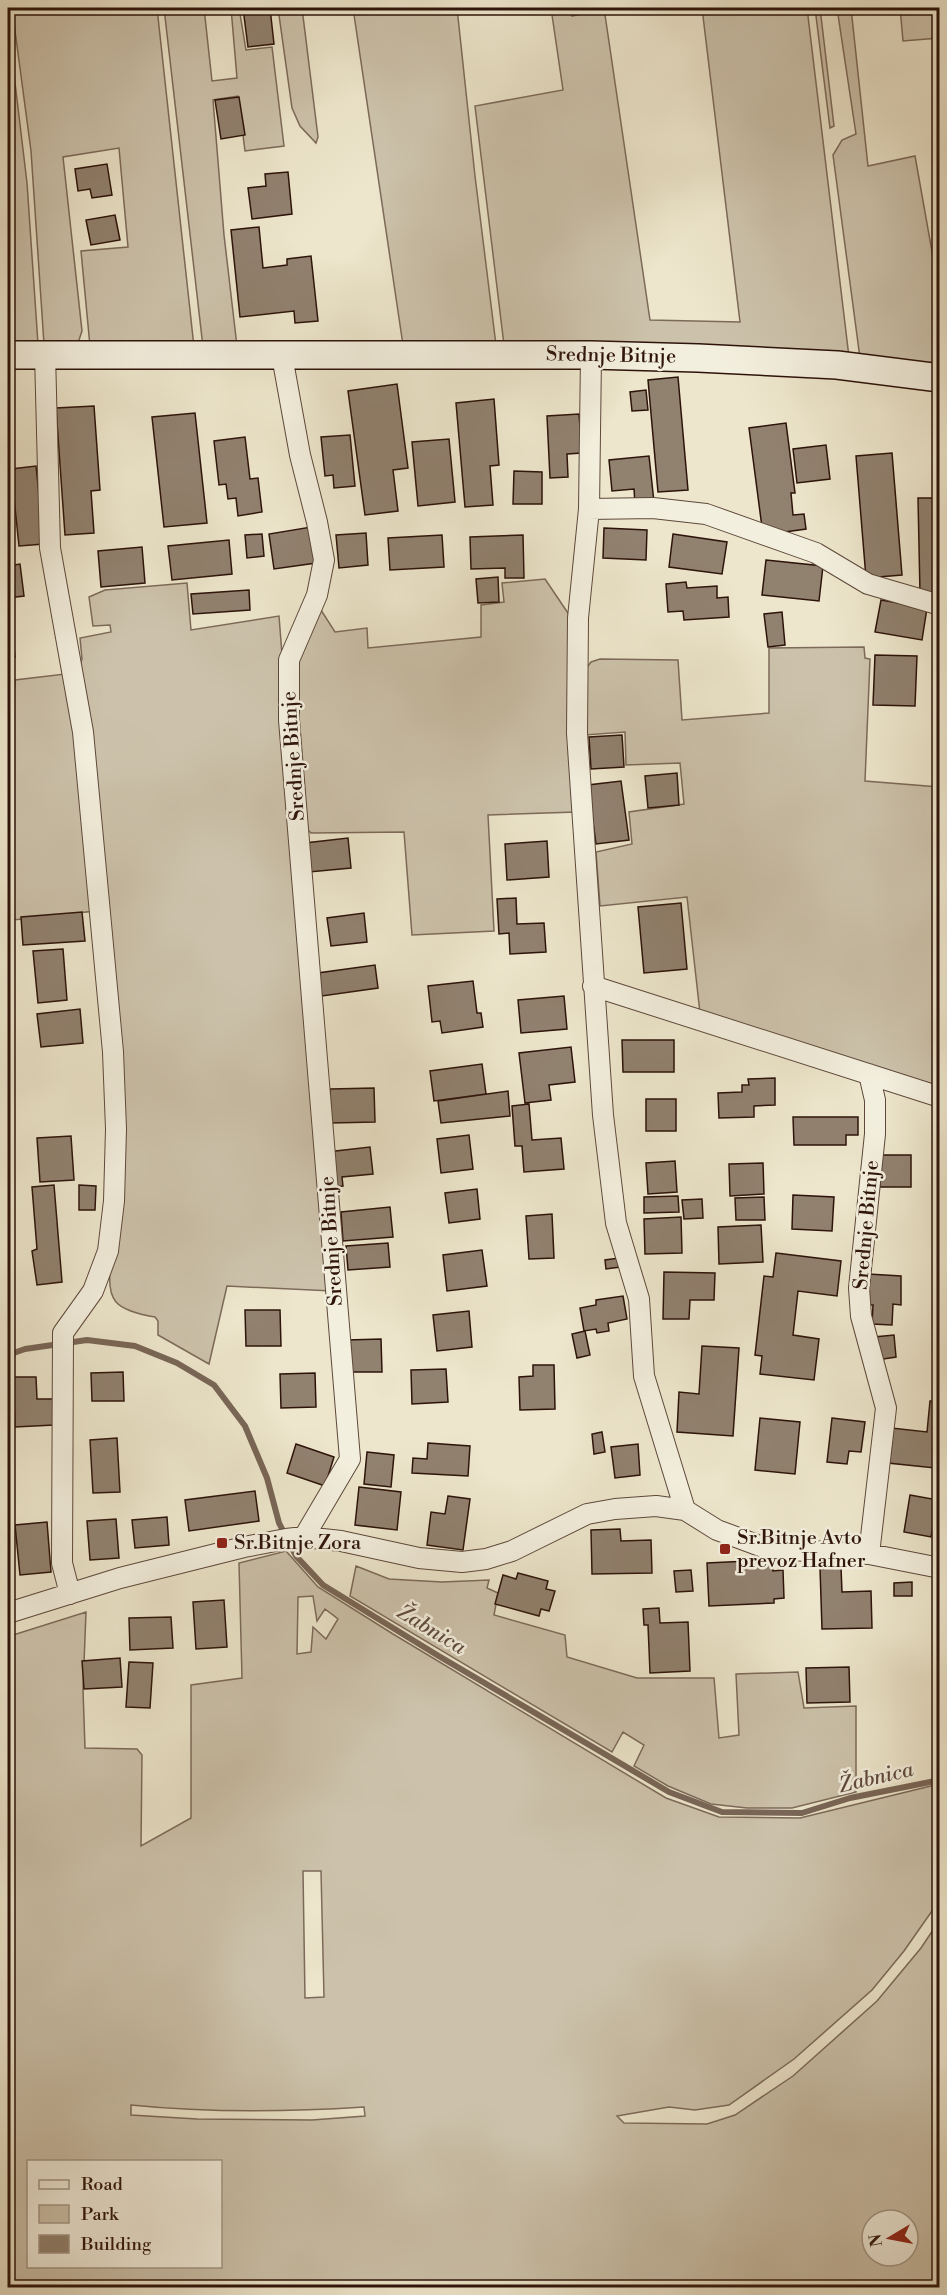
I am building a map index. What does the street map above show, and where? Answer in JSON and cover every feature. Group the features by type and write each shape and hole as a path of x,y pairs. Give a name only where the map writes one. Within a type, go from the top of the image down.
{"main road":[{"name":"Srednje Bitnje","path":"8,355 591,355 837,365 939,378"}],"street":[{"path":"45,354 50,548 83,732 113,1052 116,1129 114,1201 108,1251 93,1291 63,1333 62,1563 70,1594"},
{"path":"591,355 590,509 578,618 576,733 603,1115 616,1222 639,1299 644,1376 685,1510"},
{"name":"Srednje Bitnje","path":"282,356 300,455 324,560 317,596 290,660 289,720 350,1459 304,1537"},
{"path":"590,509 653,508 706,514 816,553 868,584 939,605"},
{"path":"593,986 939,1097"},
{"name":"Srednje Bitnje","path":"869,1074 875,1100 875,1134 859,1288 861,1316 886,1408 869,1554"},
{"path":"8,1613 120,1578 244,1546 304,1537 341,1541 419,1557 462,1562 486,1559 512,1551 587,1514 656,1506 685,1510 717,1530 760,1546 788,1550 869,1554 939,1568"}],"green space":[{"path":"12,8 157,8 194,347 90,346 81,251 128,247 119,148 63,157 82,331 78,343 44,344 31,151"},
{"path":"164,8 204,8 212,81 237,78 231,8 239,8 246,50 272,47 284,146 245,151 238,96 213,100 224,235 237,346 203,347"},
{"path":"278,8 302,8 318,137 316,143 300,126 292,108"},
{"path":"353,8 457,8 496,345 403,345"},
{"path":"551,8 571,8 572,16 587,13 587,8 604,8 650,320 740,322 702,8 807,8 849,357 504,345 475,106 563,90"},
{"path":"815,8 820,8 834,126 830,128"},
{"path":"837,8 851,8 868,166 915,156 940,304 939,367 860,358 833,155 842,140 856,134"},
{"path":"900,8 939,8 939,38 903,41"},
{"path":"8,24 27,183 38,344 8,346"},
{"path":"545,579 570,616 576,812 488,815 494,931 412,935 404,832 311,833 305,827 299,791 298,664 304,643 321,610 335,632 367,628 368,648 481,637 481,605 504,602 502,583"},
{"path":"187,583 191,630 279,616 332,1291 227,1286 209,1364 158,1335 158,1321 155,1317 134,1312 119,1305 112,1295 110,1286 111,1264 119,1223 79,669 82,659 80,638 111,632 110,625 93,626 89,597 105,590"},
{"path":"864,647 865,658 870,659 865,781 939,787 939,1090 700,1013 687,897 600,906 596,852 632,844 629,812 684,804 680,763 626,765 625,732 585,735 585,670 591,662 600,659 678,660 682,720 769,713 769,648"},
{"path":"65,674 76,734 95,911 13,920 8,878 8,695 14,694 15,680"},
{"path":"286,1551 318,1587 393,1634 666,1798 719,1817 800,1818 939,1784 939,1901 904,1951 872,1990 794,2059 729,2105 695,2110 669,2107 617,2116 624,2123 707,2124 735,2115 793,2076 877,2001 921,1948 939,1921 939,2287 8,2288 8,1649 14,1648 13,1635 86,1612 83,1689 85,1748 137,1749 142,1755 141,1846 191,1818 191,1685 242,1678 239,1563","holes":["313,1596 317,1621 325,1609 338,1619 326,1639 313,1627 311,1652 297,1654 298,1597","303,1871 321,1871 324,1997 305,1998","131,2105 248,2111 364,2107 365,2116 312,2120 197,2119 131,2115"]},
{"path":"356,1566 389,1579 442,1582 489,1580 487,1588 498,1593 494,1615 565,1635 567,1657 637,1678 714,1678 719,1738 739,1735 736,1674 798,1672 804,1708 856,1706 856,1792 792,1808 747,1808 711,1804 668,1786 634,1766 644,1745 623,1732 612,1752 350,1596"}],"building":[{"path":"243,8 270,8 274,44 248,47"},
{"path":"239,97 245,135 221,139 215,100"},
{"path":"107,164 112,195 92,198 90,189 78,191 75,169"},
{"path":"288,172 292,214 252,219 248,188 266,186 265,174"},
{"path":"115,215 120,240 91,245 86,220"},
{"path":"259,227 263,268 287,265 287,259 311,256 318,321 295,323 294,311 240,317 231,230"},
{"path":"678,377 688,490 658,492 648,380"},
{"path":"397,384 408,468 393,470 398,511 365,515 348,391"},
{"path":"646,390 648,410 632,411 630,392"},
{"path":"494,399 499,465 490,466 493,505 465,507 456,403"},
{"path":"94,406 100,490 91,491 94,533 65,535 56,408"},
{"path":"195,413 207,523 164,527 152,417"},
{"path":"579,414 582,453 567,454 568,477 550,478 547,416"},
{"path":"786,423 795,493 791,493 793,515 804,514 806,529 763,535 749,428"},
{"path":"350,435 355,486 334,488 333,475 325,476 321,437"},
{"path":"245,437 250,479 258,478 262,512 238,516 236,498 228,499 226,484 219,485 214,441"},
{"path":"449,439 455,502 418,506 412,442"},
{"path":"826,445 830,479 797,483 793,449"},
{"path":"892,453 902,575 866,578 856,456"},
{"path":"649,456 654,502 635,504 634,489 612,491 609,460"},
{"path":"36,466 44,544 19,546 11,469"},
{"path":"514,471 542,472 542,504 513,504"},
{"path":"918,498 940,498 940,593 920,593"},
{"path":"311,527 316,563 274,569 269,534"},
{"path":"604,528 647,530 646,560 603,558"},
{"path":"366,533 368,565 339,568 336,535"},
{"path":"262,534 264,556 247,558 245,535"},
{"path":"673,534 727,542 722,574 669,567"},
{"path":"442,535 444,567 390,570 388,538"},
{"path":"523,535 524,578 505,578 505,568 471,569 470,537"},
{"path":"229,540 232,574 172,580 168,546"},
{"path":"142,547 145,583 101,587 98,551"},
{"path":"766,560 823,566 819,601 762,595"},
{"path":"20,564 24,596 8,598 8,566"},
{"path":"498,577 499,602 478,603 476,579"},
{"path":"686,582 687,588 717,586 717,598 728,597 729,617 684,620 683,611 668,612 666,584"},
{"path":"249,590 250,610 193,614 191,594"},
{"path":"881,600 927,608 922,640 875,632"},
{"path":"8,607 10,607 15,657 8,657"},
{"path":"782,612 785,645 768,647 764,614"},
{"path":"875,655 917,656 915,706 873,705"},
{"path":"622,735 624,767 591,769 589,737"},
{"path":"677,773 679,805 648,808 645,776"},
{"path":"621,781 629,840 596,844 588,785"},
{"path":"348,838 351,868 309,872 305,843"},
{"path":"547,841 549,877 507,880 505,844"},
{"path":"516,898 517,924 544,923 546,952 510,954 509,933 499,934 497,899"},
{"path":"681,903 687,969 644,973 638,907"},
{"path":"82,912 85,941 23,945 21,917"},
{"path":"364,913 367,942 331,946 327,918"},
{"path":"63,949 67,1000 38,1003 33,951"},
{"path":"375,965 378,988 322,996 318,973"},
{"path":"473,981 477,1013 481,1013 483,1027 442,1033 440,1021 432,1022 428,986"},
{"path":"564,996 567,1029 521,1033 518,1000"},
{"path":"80,1009 83,1043 41,1047 37,1014"},
{"path":"622,1040 674,1040 674,1072 623,1072"},
{"path":"571,1047 575,1082 549,1085 551,1100 525,1103 519,1053"},
{"path":"482,1064 486,1094 434,1101 430,1071"},
{"path":"775,1078 775,1105 754,1106 754,1117 719,1118 718,1093 742,1092 742,1085 749,1085 748,1079"},
{"path":"374,1088 375,1122 331,1123 330,1089"},
{"path":"508,1091 510,1116 441,1123 438,1101"},
{"path":"646,1099 676,1099 676,1131 646,1131"},
{"path":"529,1104 532,1140 561,1138 564,1169 524,1172 522,1146 515,1146 512,1106"},
{"path":"793,1117 858,1117 858,1135 846,1135 846,1145 794,1145"},
{"path":"469,1135 473,1169 441,1173 437,1139"},
{"path":"71,1136 74,1180 40,1182 37,1138"},
{"path":"370,1147 373,1174 342,1177 343,1186 331,1187 327,1152"},
{"path":"879,1155 911,1155 911,1187 880,1187"},
{"path":"675,1161 677,1192 648,1194 646,1163"},
{"path":"763,1163 764,1194 730,1196 729,1164"},
{"path":"54,1185 62,1282 37,1285 32,1251 37,1249 32,1187"},
{"path":"79,1185 96,1186 95,1210 79,1210"},
{"path":"477,1189 480,1219 449,1223 445,1193"},
{"path":"793,1195 834,1197 832,1231 792,1229"},
{"path":"678,1196 679,1212 644,1213 644,1197"},
{"path":"764,1197 765,1220 736,1220 735,1198"},
{"path":"702,1199 703,1218 684,1219 682,1200"},
{"path":"390,1207 393,1237 343,1241 341,1212"},
{"path":"552,1214 554,1258 529,1259 526,1216"},
{"path":"681,1217 682,1253 645,1254 644,1219"},
{"path":"761,1225 763,1262 719,1264 718,1227"},
{"path":"388,1243 390,1267 348,1270 346,1246"},
{"path":"482,1250 487,1286 447,1291 443,1255"},
{"path":"776,1253 841,1261 837,1296 798,1291 793,1335 819,1339 814,1380 760,1374 762,1356 755,1355 764,1276 773,1277"},
{"path":"619,1258 620,1267 606,1269 605,1260"},
{"path":"664,1272 715,1273 714,1300 690,1300 689,1319 663,1319"},
{"path":"868,1274 901,1276 901,1305 893,1304 892,1325 872,1324 873,1305 867,1305"},
{"path":"623,1296 627,1319 608,1323 609,1331 597,1333 596,1329 584,1331 580,1308 596,1305 596,1300"},
{"path":"245,1310 280,1310 281,1346 246,1346"},
{"path":"469,1311 472,1347 437,1351 433,1315"},
{"path":"585,1331 590,1355 577,1358 572,1334"},
{"path":"894,1335 896,1357 877,1360 874,1337"},
{"path":"381,1339 382,1372 347,1372 347,1340"},
{"path":"702,1346 739,1348 733,1436 677,1432 679,1392 699,1394"},
{"path":"533,1365 554,1365 555,1409 520,1410 519,1377 533,1376"},
{"path":"446,1369 448,1402 412,1404 411,1370"},
{"path":"123,1372 124,1401 92,1401 91,1373"},
{"path":"315,1373 316,1407 281,1408 280,1374"},
{"path":"13,1377 36,1377 37,1399 53,1399 54,1425 15,1427"},
{"path":"930,1401 940,1402 940,1437 938,1437 935,1468 888,1463 892,1428 927,1432"},
{"path":"760,1418 800,1422 795,1474 755,1470"},
{"path":"832,1418 865,1422 861,1452 849,1451 847,1464 827,1462"},
{"path":"602,1432 605,1452 594,1454 592,1434"},
{"path":"117,1438 120,1492 93,1493 90,1440"},
{"path":"428,1443 470,1446 468,1476 412,1473 413,1458 427,1459"},
{"path":"296,1444 334,1457 325,1486 287,1473"},
{"path":"638,1444 640,1475 615,1478 611,1447"},
{"path":"367,1452 394,1455 391,1487 364,1484"},
{"path":"359,1487 401,1492 397,1530 355,1525"},
{"path":"255,1491 259,1521 189,1531 185,1500"},
{"path":"910,1495 938,1500 931,1537 904,1532"},
{"path":"448,1496 470,1499 463,1550 427,1545 431,1512 445,1514"},
{"path":"167,1517 169,1545 135,1548 132,1520"},
{"path":"116,1519 119,1558 90,1560 87,1521"},
{"path":"47,1522 51,1572 20,1575 15,1525"},
{"path":"620,1529 621,1541 651,1540 652,1573 592,1574 591,1530"},
{"path":"772,1560 773,1571 783,1570 784,1598 774,1599 774,1603 709,1606 707,1563"},
{"path":"841,1567 842,1592 871,1591 872,1628 822,1629 820,1568"},
{"path":"691,1570 693,1591 676,1592 674,1571"},
{"path":"518,1573 548,1581 546,1589 555,1591 549,1611 541,1609 539,1616 495,1604 503,1575 516,1579"},
{"path":"912,1582 912,1596 894,1596 894,1583"},
{"path":"224,1600 227,1647 196,1649 193,1602"},
{"path":"659,1608 660,1623 688,1622 690,1671 650,1673 648,1625 644,1625 643,1609"},
{"path":"171,1617 173,1648 130,1650 129,1618"},
{"path":"120,1658 122,1687 84,1689 82,1661"},
{"path":"129,1662 153,1663 150,1708 126,1707"},
{"path":"849,1667 850,1702 807,1703 806,1668"}],"waterway":[{"name":"Žabnica","path":"8,1355 25,1349 87,1340 135,1346 177,1363 214,1385 245,1426 267,1478 279,1523 296,1556 323,1585 669,1792 722,1812 802,1813 850,1798 940,1780"}],"place":[{"name":"Sr.Bitnje Zora","path":"222,1543"},
{"name":"Sr.Bitnje Avto prevoz Hafner","path":"725,1549"}]}
